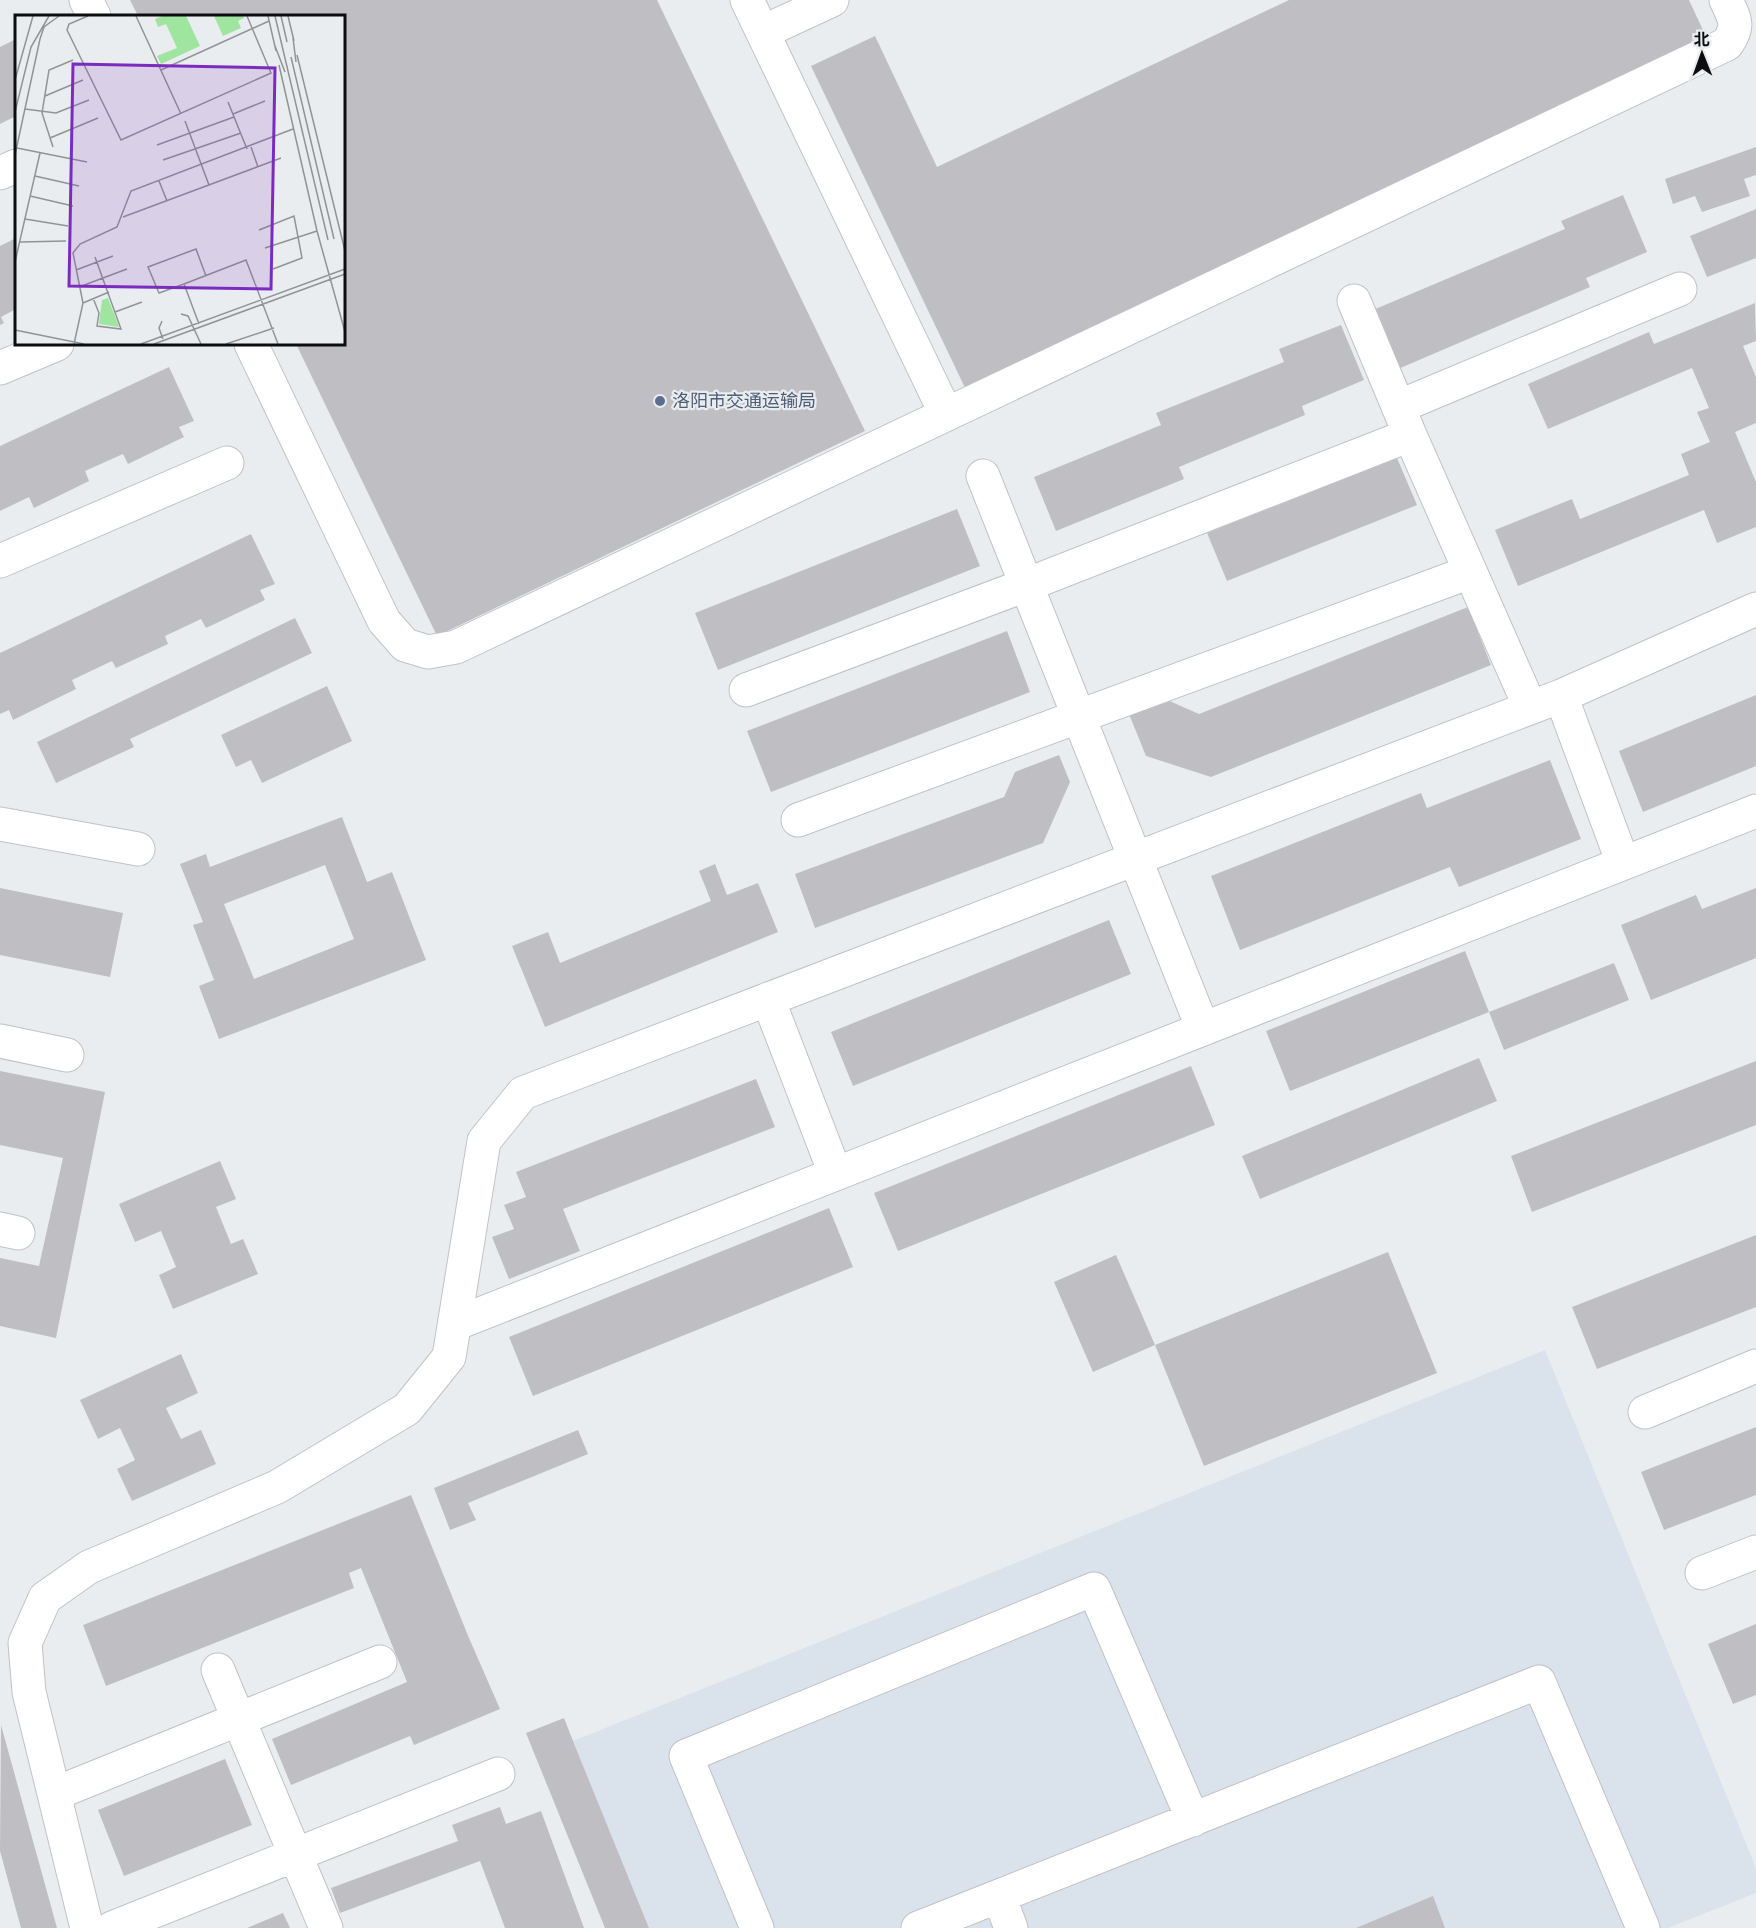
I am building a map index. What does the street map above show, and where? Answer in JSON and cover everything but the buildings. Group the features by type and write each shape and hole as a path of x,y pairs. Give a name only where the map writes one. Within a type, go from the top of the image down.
{"lane":[{"path":"86,0 94,15"},
{"path":"747,0 946,414"},
{"path":"763,32 832,0"},
{"path":"251,345 384,621 405,645 428,652 456,647 1726,44 1735,33 1736,21 1726,0"},
{"path":"0,173 15,166"},
{"path":"746,690 1026,585 1404,421 1680,289"},
{"path":"1354,302 1530,707"},
{"path":"0,368 55,345"},
{"path":"0,561 227,463"},
{"path":"983,476 1203,1029"},
{"path":"798,820 1470,572"},
{"path":"87,1928 29,1692 25,1643 45,1598 89,1567 277,1487 407,1409 450,1357 484,1141 523,1093 1561,696 1756,609"},
{"path":"1561,696 1623,863"},
{"path":"455,1324 1756,811"},
{"path":"0,824 138,849"},
{"path":"768,999 835,1173"},
{"path":"0,1041 67,1055"},
{"path":"1646,1412 1756,1366"},
{"path":"1702,1573 1756,1552"},
{"path":"757,1928 686,1756 1094,1589 1193,1820"},
{"path":"54,1794 381,1662"},
{"path":"218,1670 326,1928"},
{"path":"918,1928 1539,1682 1643,1928"},
{"path":"112,1928 498,1774"},
{"path":"999,1896 1011,1928"}],"shaded area":[{"path":"1545,1350 1756,1868 1756,1893 1668,1928 649,1928 573,1741"}],"place":[{"name":"洛阳市交通运输局","path":"660,401"}]}
